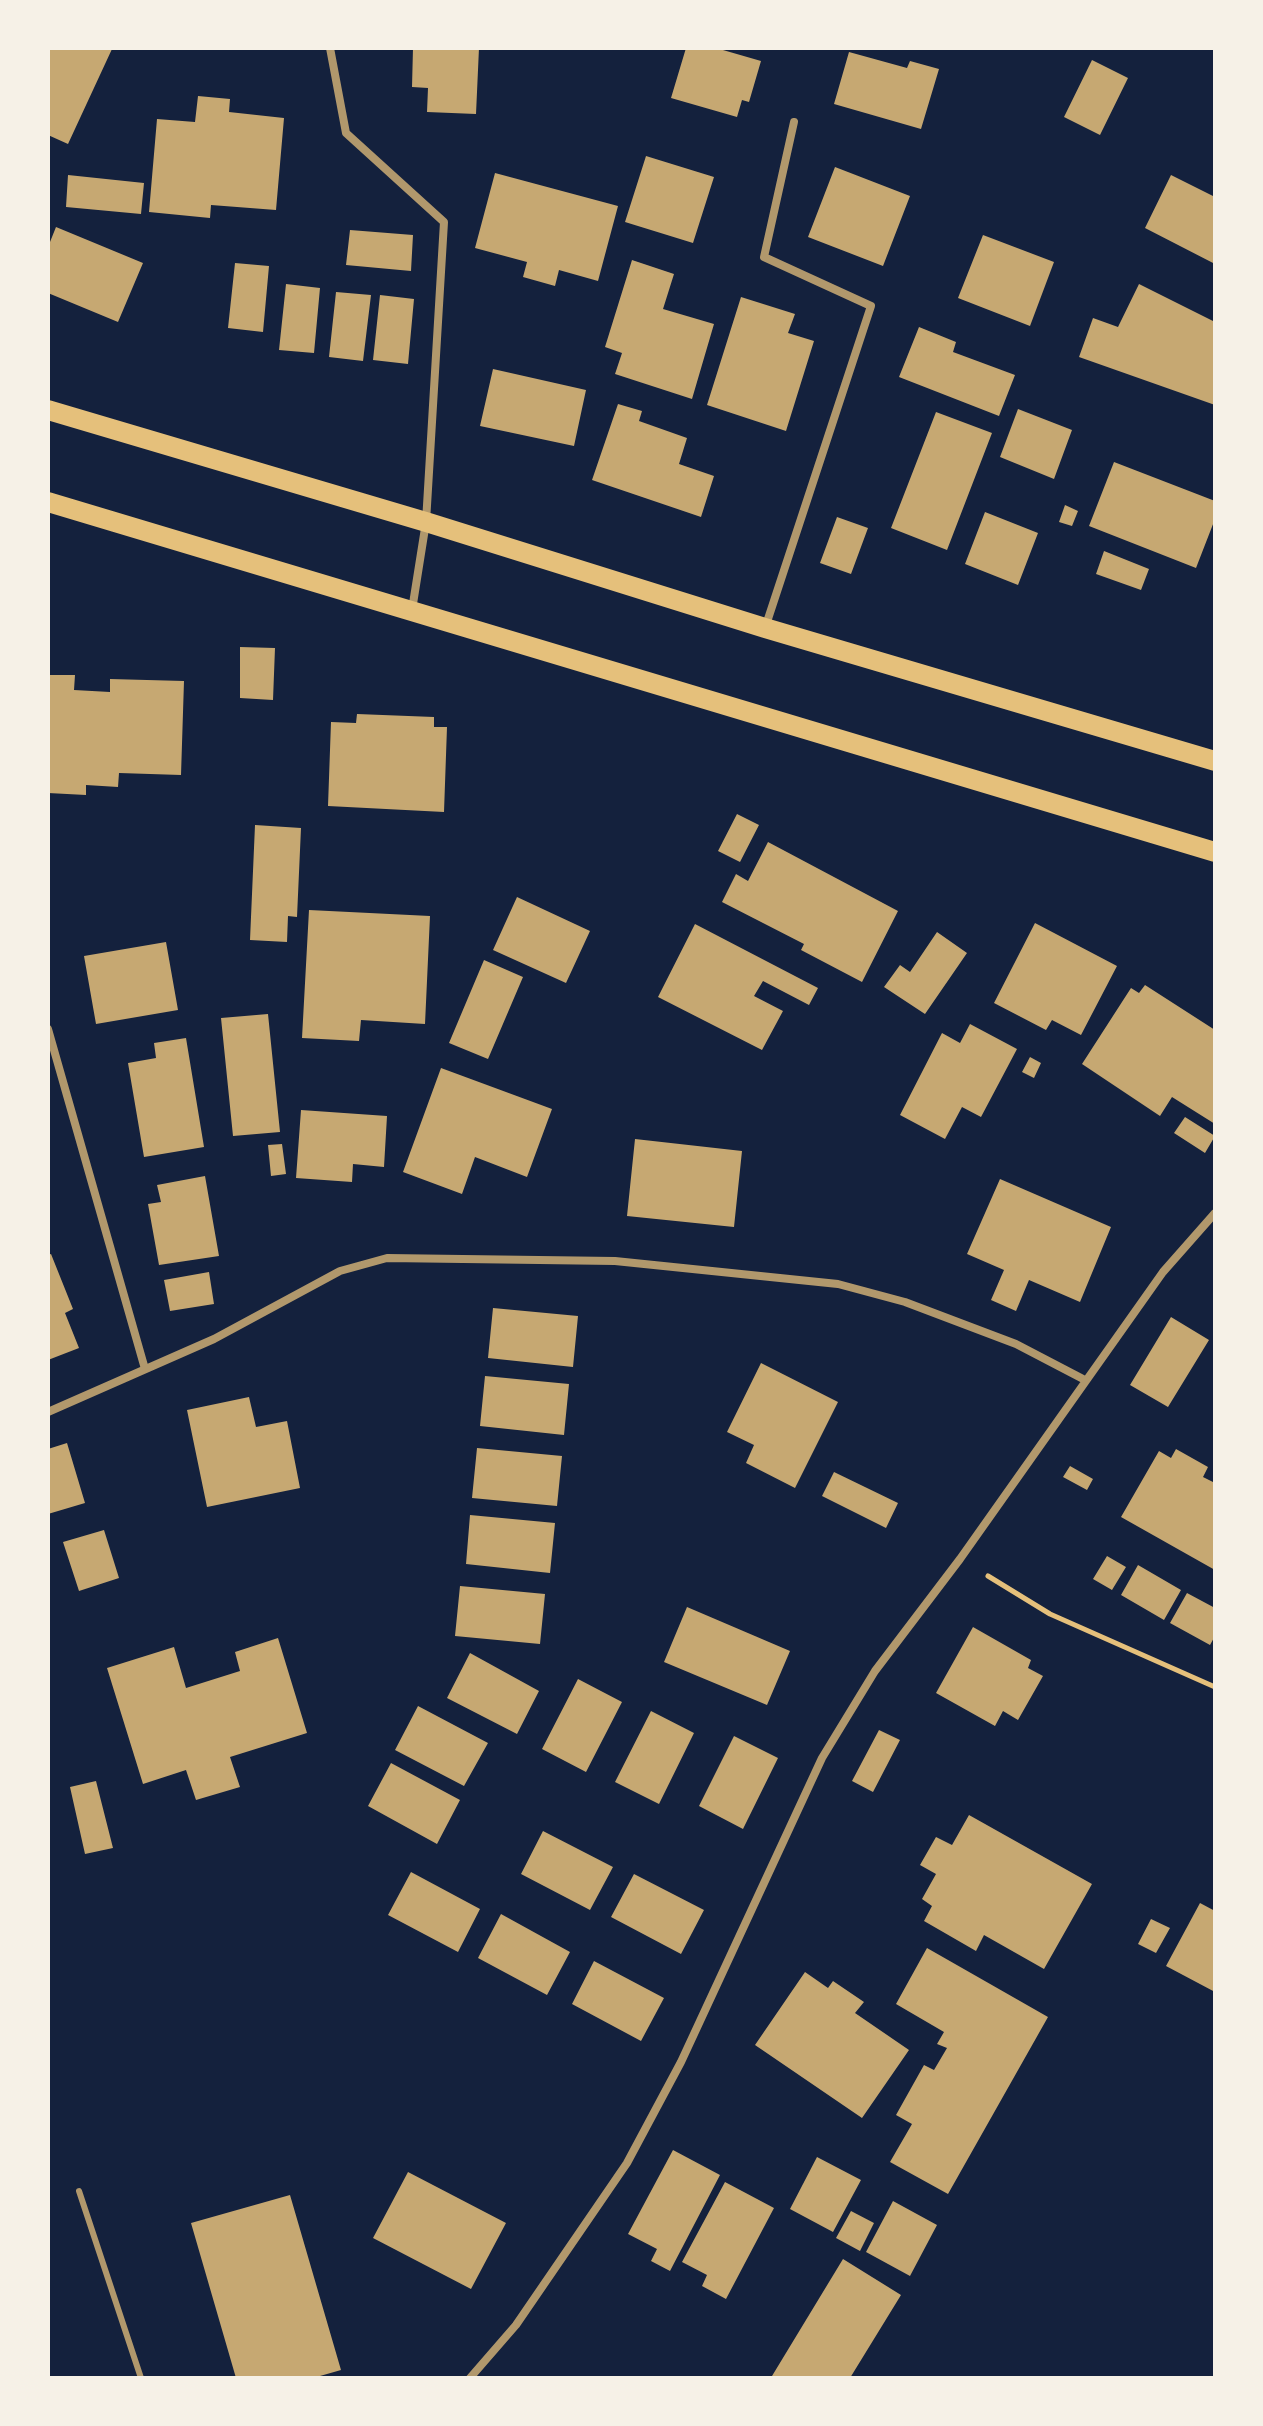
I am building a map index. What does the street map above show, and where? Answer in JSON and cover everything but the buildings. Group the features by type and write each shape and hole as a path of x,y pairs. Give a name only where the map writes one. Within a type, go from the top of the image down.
{"main road":[{"path":"48,410 1215,761"},
{"path":"48,502 1215,852"}],"street":[{"path":"330,48 346,133 444,222 426,522 412,611"},
{"path":"765,628 871,306 764,257 794,122"},
{"path":"48,1029 145,1369"},
{"path":"470,2378 516,2325 627,2163 681,2062 822,1758 875,1671 960,1559 1163,1272 1215,1213"},
{"path":"48,1412 214,1339 340,1271 387,1258 615,1261 838,1284 905,1302 1002,1339 1085,1380"}],"lane":[{"path":"79,2191 141,2378"}],"path":[{"path":"960,1559 1050,1614 1215,1687"}]}
